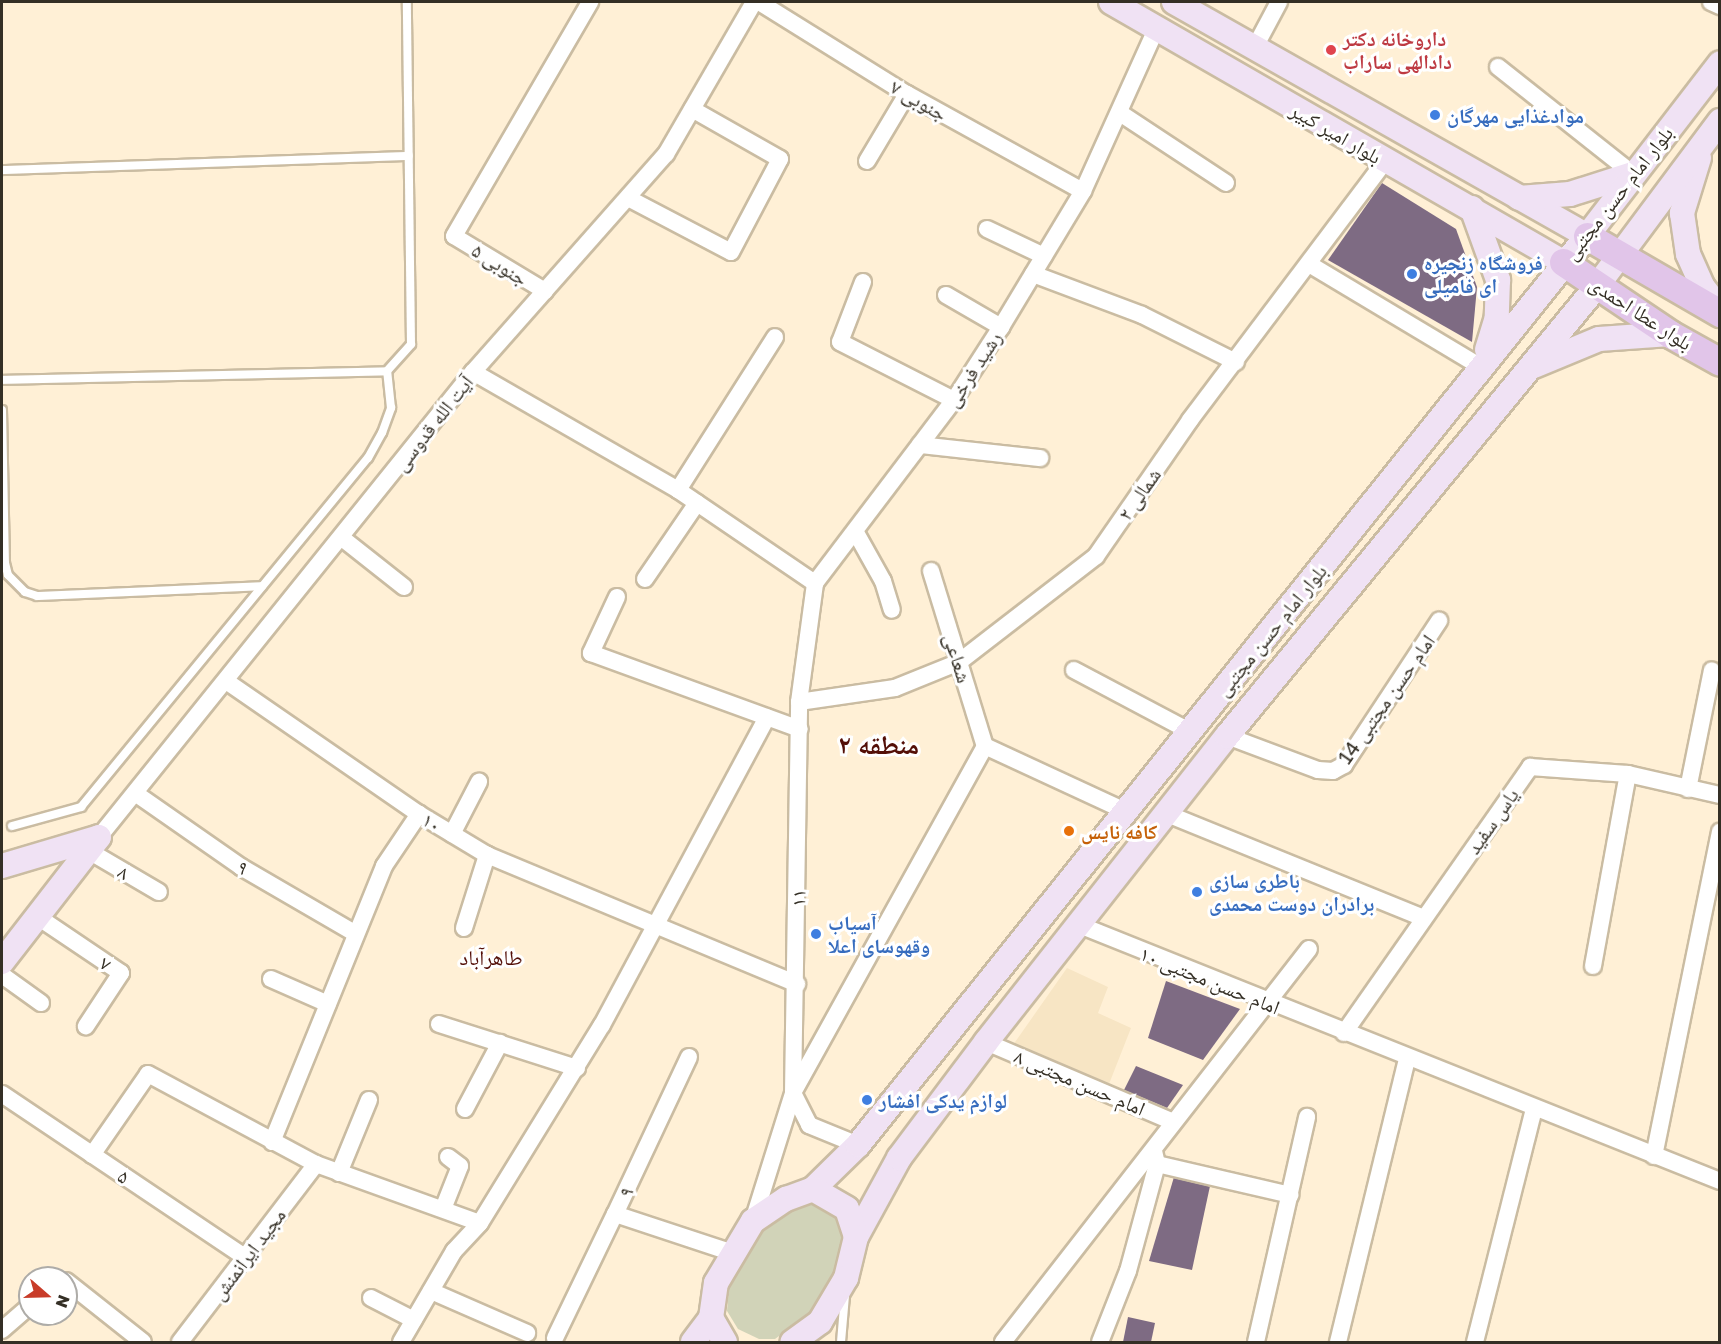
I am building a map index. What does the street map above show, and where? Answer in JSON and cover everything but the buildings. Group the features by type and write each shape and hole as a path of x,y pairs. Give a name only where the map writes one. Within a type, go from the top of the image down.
{"main road":[{"name":"بلوار امیر کبیر","path":"1111,2 1563,262"},
{"name":"بلوار امیر کبیر","path":"1174,2 1587,236"},
{"name":"بلوار امام حسن مجتبی","path":"813,1189 858,1145 1123,810 1189,731 1563,262 1587,236 1719,63"},
{"name":"بلوار امام حسن مجتبی","path":"792,1342 820,1322 846,1278 856,1237 899,1158 986,1042 1227,735 1526,369 1597,286 1618,254 1719,121"},
{"path":"1704,141 1682,213 1688,254 1702,286 1719,311"},
{"path":"1519,198 1570,194 1633,174"},
{"path":"1472,208 1498,280 1497,317 1481,367"},
{"name":"بلوار عطا احمدی","path":"1587,236 1719,311"},
{"name":"بلوار عطا احمدی","path":"1563,262 1670,334 1719,362"},
{"path":"1526,369 1599,339 1670,334"},
{"path":"2,866 94,844"},
{"path":"2,962 94,844"},
{"path":"693,1342 711,1318 716,1283 753,1221 786,1199 813,1189 847,1209 856,1237"},
{"path":"711,1318 725,1342"}],"street":[{"name":"۵ جنوبی","path":"545,291 454,236 590,2"},
{"name":"آیت الله قدوسی","path":"94,844 473,372 666,154 754,2"},
{"name":"۷ جنوبی","path":"759,2 907,94 1083,191"},
{"path":"1254,49 1279,2"},
{"path":"1711,2 1719,6"},
{"name":"رشید فرخی","path":"814,583 954,400 1001,327 1083,191 1156,29"},
{"path":"1498,67 1633,174"},
{"path":"867,161 907,94"},
{"path":"628,198 731,252 780,159 692,109"},
{"path":"1120,113 1226,183"},
{"name":"۲ شمالی","path":"799,702 895,688 959,662 1096,556 1385,161"},
{"path":"987,229 1044,256"},
{"path":"1309,264 1481,367"},
{"path":"1033,274 1142,315 1236,362"},
{"path":"863,282 840,342 954,400"},
{"path":"946,295 1001,327"},
{"path":"678,490 775,337"},
{"path":"473,372 678,490 814,583 799,702"},
{"path":"920,445 1040,458"},
{"path":"645,579 697,502"},
{"path":"855,531 883,581 892,610"},
{"path":"342,538 404,587"},
{"name":"شعاعی","path":"931,571 986,746"},
{"path":"617,597 591,652 800,729"},
{"name":"امام حسن مجتبی 14","path":"1227,735 1318,770 1333,771 1344,765 1439,621"},
{"path":"1074,670 1189,731"},
{"path":"1688,789 1712,670"},
{"name":"۱۰","path":"226,681 419,814 487,855 657,928 797,984"},
{"name":"۱۱","path":"753,1221 793,1094 797,984 799,702"},
{"path":"400,1342 454,1251 480,1223 577,1068 657,928 766,717"},
{"path":"793,1094 986,746 1123,810"},
{"name":"یاس سفید","path":"1344,1033 1530,767 1628,774 1719,795"},
{"path":"1593,966 1628,774"},
{"path":"452,834 479,782"},
{"name":"۹","path":"135,793 241,867 356,934"},
{"path":"1165,813 1423,918"},
{"path":"272,1142 384,866 419,814"},
{"path":"1654,1156 1719,832"},
{"name":"۸","path":"94,844 159,892"},
{"path":"464,928 487,855"},
{"name":"۷","path":"38,917 122,973 86,1026"},
{"name":"امام حسن مجتبی ۱۰","path":"1077,924 1264,1003 1719,1181"},
{"path":"1003,1342 1155,1157 1174,1122 1264,1003 1309,949"},
{"path":"2,975 41,1003"},
{"path":"271,979 328,1004"},
{"path":"440,1024 577,1068"},
{"name":"امام حسن مجتبی ۸","path":"986,1042 1174,1122"},
{"path":"465,1109 500,1043"},
{"name":"۹","path":"689,1057 615,1214 734,1253"},
{"path":"1338,1342 1407,1058"},
{"path":"92,1155 148,1074 315,1164 480,1223"},
{"name":"۵","path":"2,1094 246,1258"},
{"name":"۱۱","path":"793,1094 809,1125 858,1145"},
{"path":"339,1173 369,1100"},
{"path":"1475,1342 1534,1108"},
{"path":"1256,1342 1307,1117"},
{"path":"443,1209 460,1166 448,1157"},
{"path":"1155,1157 1290,1196"},
{"path":"1100,1342 1128,1271 1155,1157"},
{"name":"مجید ایرانمنش","path":"180,1342 246,1258 315,1164"},
{"path":"555,1338 615,1214"},
{"path":"78,1291 143,1342"},
{"path":"431,1291 527,1333"},
{"path":"371,1298 414,1320"},
{"path":"2,1330 18,1316"}],"lane":[{"path":"2,380 387,371 411,344 407,2"},
{"path":"2,170 409,156"},
{"path":"12,826 81,807 368,458 382,433 391,408 387,371"},
{"path":"2,410 5,563 12,580 25,592 37,596 262,586"},
{"path":"841,1342 846,1278"}],"shaded area":[{"path":"1067,968 1108,987 1098,1013 1131,1028 1109,1084 1013,1045"}],"green space":[{"path":"812,1203 836,1217 843,1238 834,1273 810,1313 775,1339 759,1339 738,1329 727,1311 729,1287 763,1230 792,1210"}],"place":[{"name":"داروخانه دکتر دادالهی ساراب","path":"1331,50"},
{"name":"موادغذایی مهرگان","path":"1435,115"},
{"name":"فروشگاه زنجیره ای فامیلی","path":"1412,274"},
{"name":"کافه نایس","path":"1069,831"},
{"name":"باطری سازی برادران دوست محمدی","path":"1197,892"},
{"name":"آسیاب وقهوسای اعلا","path":"816,934"},
{"name":"لوازم یدکی افشار","path":"867,1100"}],"district":[{"name":"منطقه ۲","path":"879,745"},
{"name":"طاهرآباد","path":"491,957"}]}
